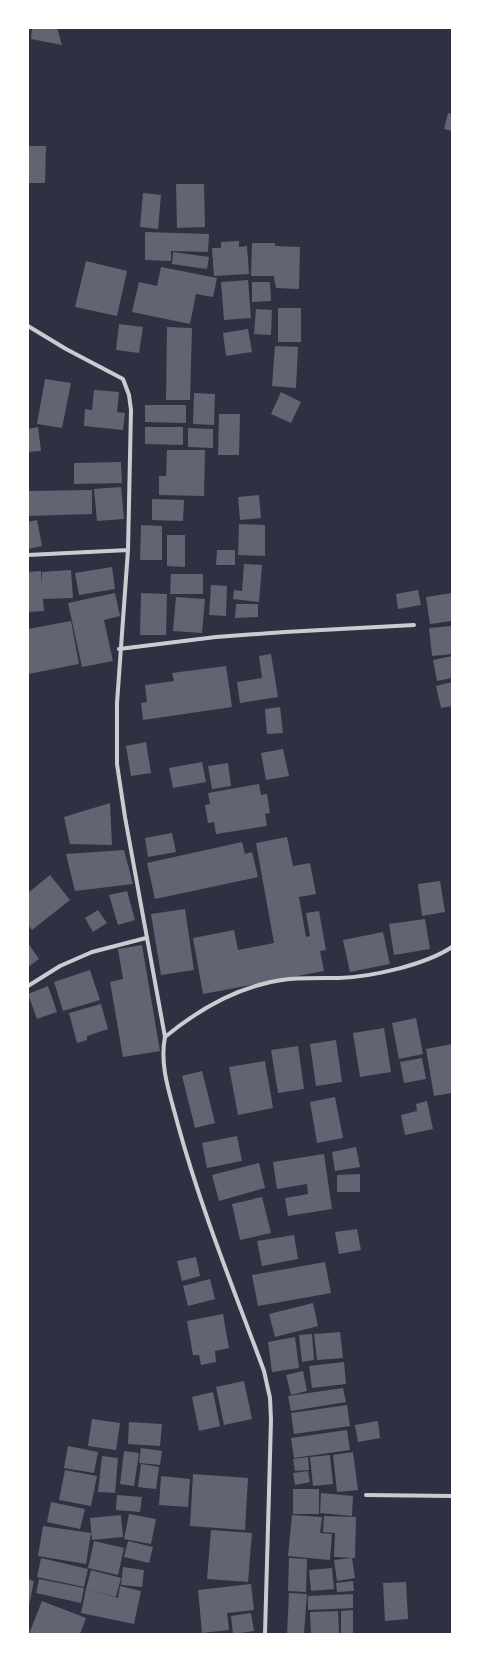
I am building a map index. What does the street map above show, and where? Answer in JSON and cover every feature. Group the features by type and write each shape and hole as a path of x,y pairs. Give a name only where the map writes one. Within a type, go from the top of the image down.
{"street":[{"path":"28,326 66,349 123,379 129,395 128,550 117,703 117,764 146,938 165,1037 162,1048 166,1080 192,1174 264,1371 270,1398 271,1420 265,1634"},
{"path":"28,555 128,550"},
{"path":"120,648 224,636 414,625"},
{"path":"28,986 60,966 92,952 146,938"},
{"path":"165,1037 187,1020 228,997 263,984 297,978 341,978 372,973 410,965 444,952 452,947"},
{"path":"366,1495 452,1496"}],"building":[{"path":"32,28 57,28 62,45 31,39"},
{"path":"448,113 452,114 452,131 444,129"},
{"path":"28,146 46,146 45,183 28,183"},
{"path":"176,184 204,184 205,227 177,228"},
{"path":"143,193 161,195 158,229 140,227"},
{"path":"145,232 209,234 208,252 171,251 171,261 145,260"},
{"path":"239,241 239,247 247,246 249,274 214,276 212,248 221,248 221,242"},
{"path":"252,243 275,243 274,276 251,276"},
{"path":"275,246 300,247 299,289 276,288 274,277"},
{"path":"173,252 209,257 207,269 172,264"},
{"path":"86,261 127,271 117,316 75,307"},
{"path":"161,267 217,278 213,297 196,294 190,324 132,312 139,282 157,286"},
{"path":"248,280 251,318 224,320 221,282"},
{"path":"252,282 270,282 271,301 252,302"},
{"path":"278,308 301,308 301,342 278,342"},
{"path":"256,309 272,310 271,335 254,334"},
{"path":"119,324 143,327 139,353 116,350"},
{"path":"167,327 192,328 190,400 166,400"},
{"path":"248,329 252,352 226,356 223,333"},
{"path":"275,346 298,347 296,388 272,386"},
{"path":"45,379 71,383 62,428 37,424"},
{"path":"94,390 119,392 117,412 125,413 123,430 84,426 85,409 92,410"},
{"path":"281,392 301,402 291,423 271,414"},
{"path":"194,393 215,394 214,425 193,424"},
{"path":"145,405 186,405 186,423 145,422"},
{"path":"219,414 240,414 239,455 218,455"},
{"path":"38,427 41,451 28,452 28,429"},
{"path":"145,427 183,427 183,445 145,444"},
{"path":"188,428 213,429 213,448 188,447"},
{"path":"167,450 205,450 204,496 159,495 159,476 166,476"},
{"path":"121,462 122,483 74,484 74,463"},
{"path":"121,487 124,519 97,521 94,489"},
{"path":"92,490 92,514 28,516 28,491"},
{"path":"259,495 261,518 240,520 238,497"},
{"path":"152,499 184,500 183,521 152,520"},
{"path":"37,520 42,546 28,549 28,522"},
{"path":"239,524 265,525 265,556 238,555"},
{"path":"141,525 162,526 162,560 140,560"},
{"path":"167,535 185,535 185,567 167,566"},
{"path":"217,550 235,550 235,565 216,565"},
{"path":"244,564 262,565 259,602 233,599 234,590 242,591"},
{"path":"112,567 115,589 79,595 75,573"},
{"path":"71,570 73,598 43,599 44,611 28,612 28,572 41,571 42,586 42,572"},
{"path":"171,574 203,574 203,594 170,594"},
{"path":"211,585 227,586 226,616 209,615"},
{"path":"418,590 421,605 398,609 396,594"},
{"path":"115,593 120,616 104,620 113,661 82,667 68,603"},
{"path":"141,593 167,594 166,635 140,635"},
{"path":"452,593 452,621 430,624 426,597"},
{"path":"176,597 205,599 202,633 173,631"},
{"path":"236,604 258,604 258,617 235,618"},
{"path":"71,621 79,664 28,674 28,629"},
{"path":"452,626 452,654 432,656 429,628"},
{"path":"271,654 278,697 240,703 237,682 262,678 259,656"},
{"path":"452,656 452,678 437,681 433,660"},
{"path":"226,666 232,707 143,720 141,703 147,702 145,685 174,681 172,673"},
{"path":"452,682 452,706 441,708 436,686"},
{"path":"280,707 283,733 267,734 265,709"},
{"path":"146,742 151,773 131,776 126,746"},
{"path":"283,749 289,776 266,780 261,753"},
{"path":"202,762 206,782 173,788 169,768"},
{"path":"228,763 231,786 212,789 208,766"},
{"path":"259,784 261,795 267,794 270,813 265,814 267,826 216,834 214,822 208,823 205,805 210,804 208,793"},
{"path":"110,803 112,845 70,844 64,817"},
{"path":"172,833 176,852 148,857 145,838"},
{"path":"287,837 293,866 310,863 316,894 299,897 306,937 310,936 306,913 319,911 326,950 320,951 324,971 203,994 193,938 234,930 238,950 274,943 256,843"},
{"path":"242,842 245,854 252,852 258,877 155,899 147,863"},
{"path":"124,850 133,884 75,891 66,854"},
{"path":"50,875 70,900 32,930 28,925 28,893"},
{"path":"440,881 445,912 422,916 418,884"},
{"path":"127,891 135,920 118,925 109,895"},
{"path":"185,909 194,970 161,975 151,914"},
{"path":"98,910 107,923 93,932 85,918"},
{"path":"425,919 430,949 394,955 389,924"},
{"path":"383,932 390,964 350,972 343,940"},
{"path":"28,943 39,959 28,967"},
{"path":"142,945 160,1051 123,1057 110,982 123,979 118,949"},
{"path":"90,970 100,1000 63,1011 54,982"},
{"path":"48,986 57,1012 37,1019 28,994"},
{"path":"101,1004 108,1029 87,1036 87,1040 77,1043 69,1013"},
{"path":"416,1018 423,1054 399,1059 392,1023"},
{"path":"384,1028 391,1072 360,1077 353,1033"},
{"path":"336,1040 342,1082 316,1086 310,1044"},
{"path":"452,1044 452,1093 434,1096 426,1049"},
{"path":"298,1046 304,1089 278,1093 271,1050"},
{"path":"422,1058 426,1079 404,1083 400,1062"},
{"path":"265,1061 273,1108 238,1115 229,1067"},
{"path":"202,1071 215,1123 195,1128 182,1076"},
{"path":"335,1097 343,1138 317,1143 310,1102"},
{"path":"427,1101 433,1129 405,1135 401,1115 417,1111 416,1104"},
{"path":"237,1136 242,1161 207,1168 202,1143"},
{"path":"356,1147 360,1167 335,1171 332,1152"},
{"path":"324,1154 332,1209 288,1216 285,1198 308,1194 307,1184 277,1189 273,1162"},
{"path":"259,1163 265,1188 219,1201 212,1175"},
{"path":"360,1174 360,1192 337,1192 337,1175"},
{"path":"262,1197 271,1233 240,1240 232,1204"},
{"path":"357,1229 361,1250 339,1254 335,1232"},
{"path":"294,1235 298,1259 262,1266 257,1241"},
{"path":"196,1257 200,1276 182,1281 177,1261"},
{"path":"325,1262 331,1293 258,1306 252,1275"},
{"path":"210,1279 215,1299 188,1306 183,1286"},
{"path":"313,1303 318,1326 275,1337 269,1314"},
{"path":"223,1314 229,1348 215,1351 216,1362 201,1365 199,1355 193,1355 187,1321"},
{"path":"340,1332 343,1358 317,1360 314,1334"},
{"path":"312,1334 314,1360 302,1362 299,1335"},
{"path":"295,1337 299,1368 272,1372 268,1342"},
{"path":"344,1362 346,1384 312,1388 309,1366"},
{"path":"303,1371 307,1391 291,1395 286,1375"},
{"path":"244,1381 252,1419 224,1425 216,1387"},
{"path":"343,1388 346,1402 291,1411 288,1396"},
{"path":"213,1392 220,1426 199,1431 192,1397"},
{"path":"347,1405 350,1426 294,1434 291,1413"},
{"path":"92,1419 120,1423 116,1450 88,1446"},
{"path":"378,1421 380,1438 358,1442 355,1425"},
{"path":"129,1422 162,1424 160,1446 128,1444"},
{"path":"347,1430 350,1450 294,1458 291,1438"},
{"path":"68,1446 98,1452 94,1473 64,1468"},
{"path":"141,1448 162,1451 160,1465 139,1463"},
{"path":"124,1451 139,1453 134,1486 120,1484"},
{"path":"353,1452 358,1490 337,1492 333,1455"},
{"path":"330,1455 333,1484 313,1486 310,1457"},
{"path":"102,1456 118,1458 115,1493 98,1492"},
{"path":"308,1457 309,1470 295,1471 293,1459"},
{"path":"141,1464 159,1467 156,1489 138,1487"},
{"path":"65,1470 97,1476 91,1506 59,1500"},
{"path":"308,1471 310,1482 295,1485 293,1473"},
{"path":"193,1474 248,1478 245,1530 190,1526"},
{"path":"161,1476 190,1479 188,1507 159,1505"},
{"path":"293,1489 319,1489 319,1514 293,1514"},
{"path":"321,1493 353,1496 352,1516 320,1513"},
{"path":"117,1495 142,1497 140,1512 116,1510"},
{"path":"51,1502 85,1509 80,1529 47,1522"},
{"path":"129,1514 156,1519 151,1544 124,1539"},
{"path":"121,1515 123,1537 92,1540 90,1518"},
{"path":"292,1515 322,1517 320,1533 332,1534 330,1560 288,1556"},
{"path":"324,1516 356,1517 355,1558 334,1557 335,1533 323,1532"},
{"path":"43,1526 91,1533 86,1564 38,1556"},
{"path":"211,1530 252,1533 248,1582 207,1579"},
{"path":"94,1541 124,1548 118,1575 88,1568"},
{"path":"128,1541 153,1547 149,1563 124,1557"},
{"path":"41,1558 88,1569 84,1587 37,1577"},
{"path":"289,1558 307,1559 306,1592 288,1591"},
{"path":"352,1558 355,1578 337,1581 334,1560"},
{"path":"123,1567 144,1570 142,1587 121,1585"},
{"path":"332,1568 334,1589 311,1591 309,1570"},
{"path":"91,1570 121,1578 116,1597 86,1589"},
{"path":"28,1579 34,1581 29,1605 28,1605"},
{"path":"39,1579 84,1588 81,1603 36,1593"},
{"path":"353,1581 354,1591 337,1592 336,1583"},
{"path":"406,1582 408,1619 385,1621 383,1583"},
{"path":"251,1584 254,1610 227,1613 229,1630 202,1633 198,1590"},
{"path":"120,1586 141,1591 134,1624 81,1613 86,1589 118,1598"},
{"path":"289,1593 307,1594 304,1634 287,1634"},
{"path":"353,1594 353,1608 308,1610 308,1596"},
{"path":"42,1601 86,1618 80,1634 29,1634"},
{"path":"353,1610 353,1634 341,1634 341,1611"},
{"path":"338,1611 339,1634 311,1634 310,1612"},
{"path":"251,1613 254,1631 233,1634 231,1616"}]}
